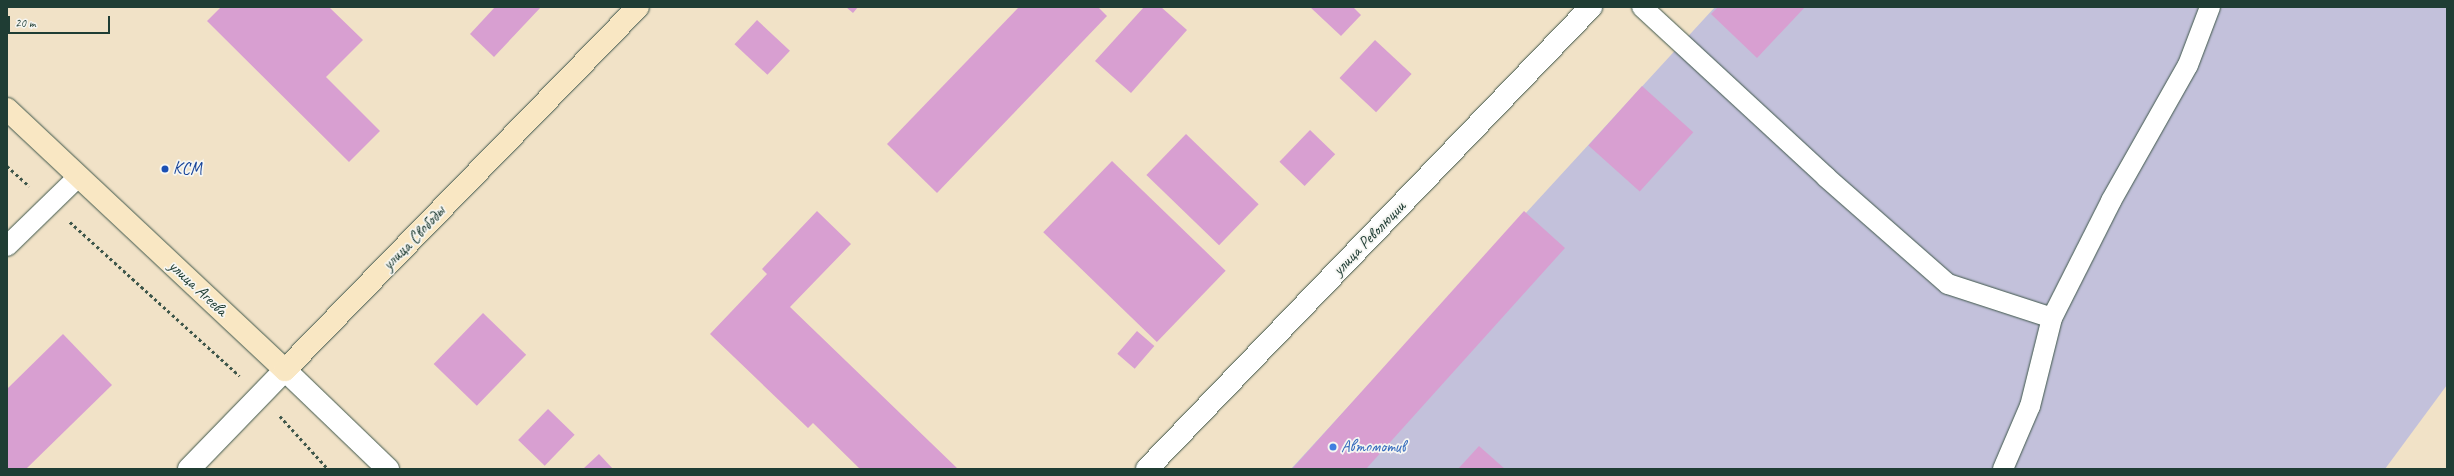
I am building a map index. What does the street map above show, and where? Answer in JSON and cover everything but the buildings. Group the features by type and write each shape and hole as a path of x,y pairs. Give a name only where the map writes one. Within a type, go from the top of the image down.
{"street":[{"name":"улица Свободы","path":"189,469 638,7"},
{"name":"улица Революции","path":"1147,469 1591,7"},
{"name":"улица Агеева","path":"7,109 285,370 388,469"}],"lane":[{"path":"1642,7 1826,177 1948,284 2052,318"},
{"path":"2003,469 2030,406 2052,318 2111,201 2188,65 2210,7"},
{"path":"7,246 79,176"}],"path":[{"path":"7,166 261,395 328,469"}],"shaded area":[{"path":"1715,7 2447,7 2447,385 2385,469 1291,469"}],"place":[{"name":"КСМ","path":"165,169"},
{"name":"Автомотив","path":"1333,447"}]}
